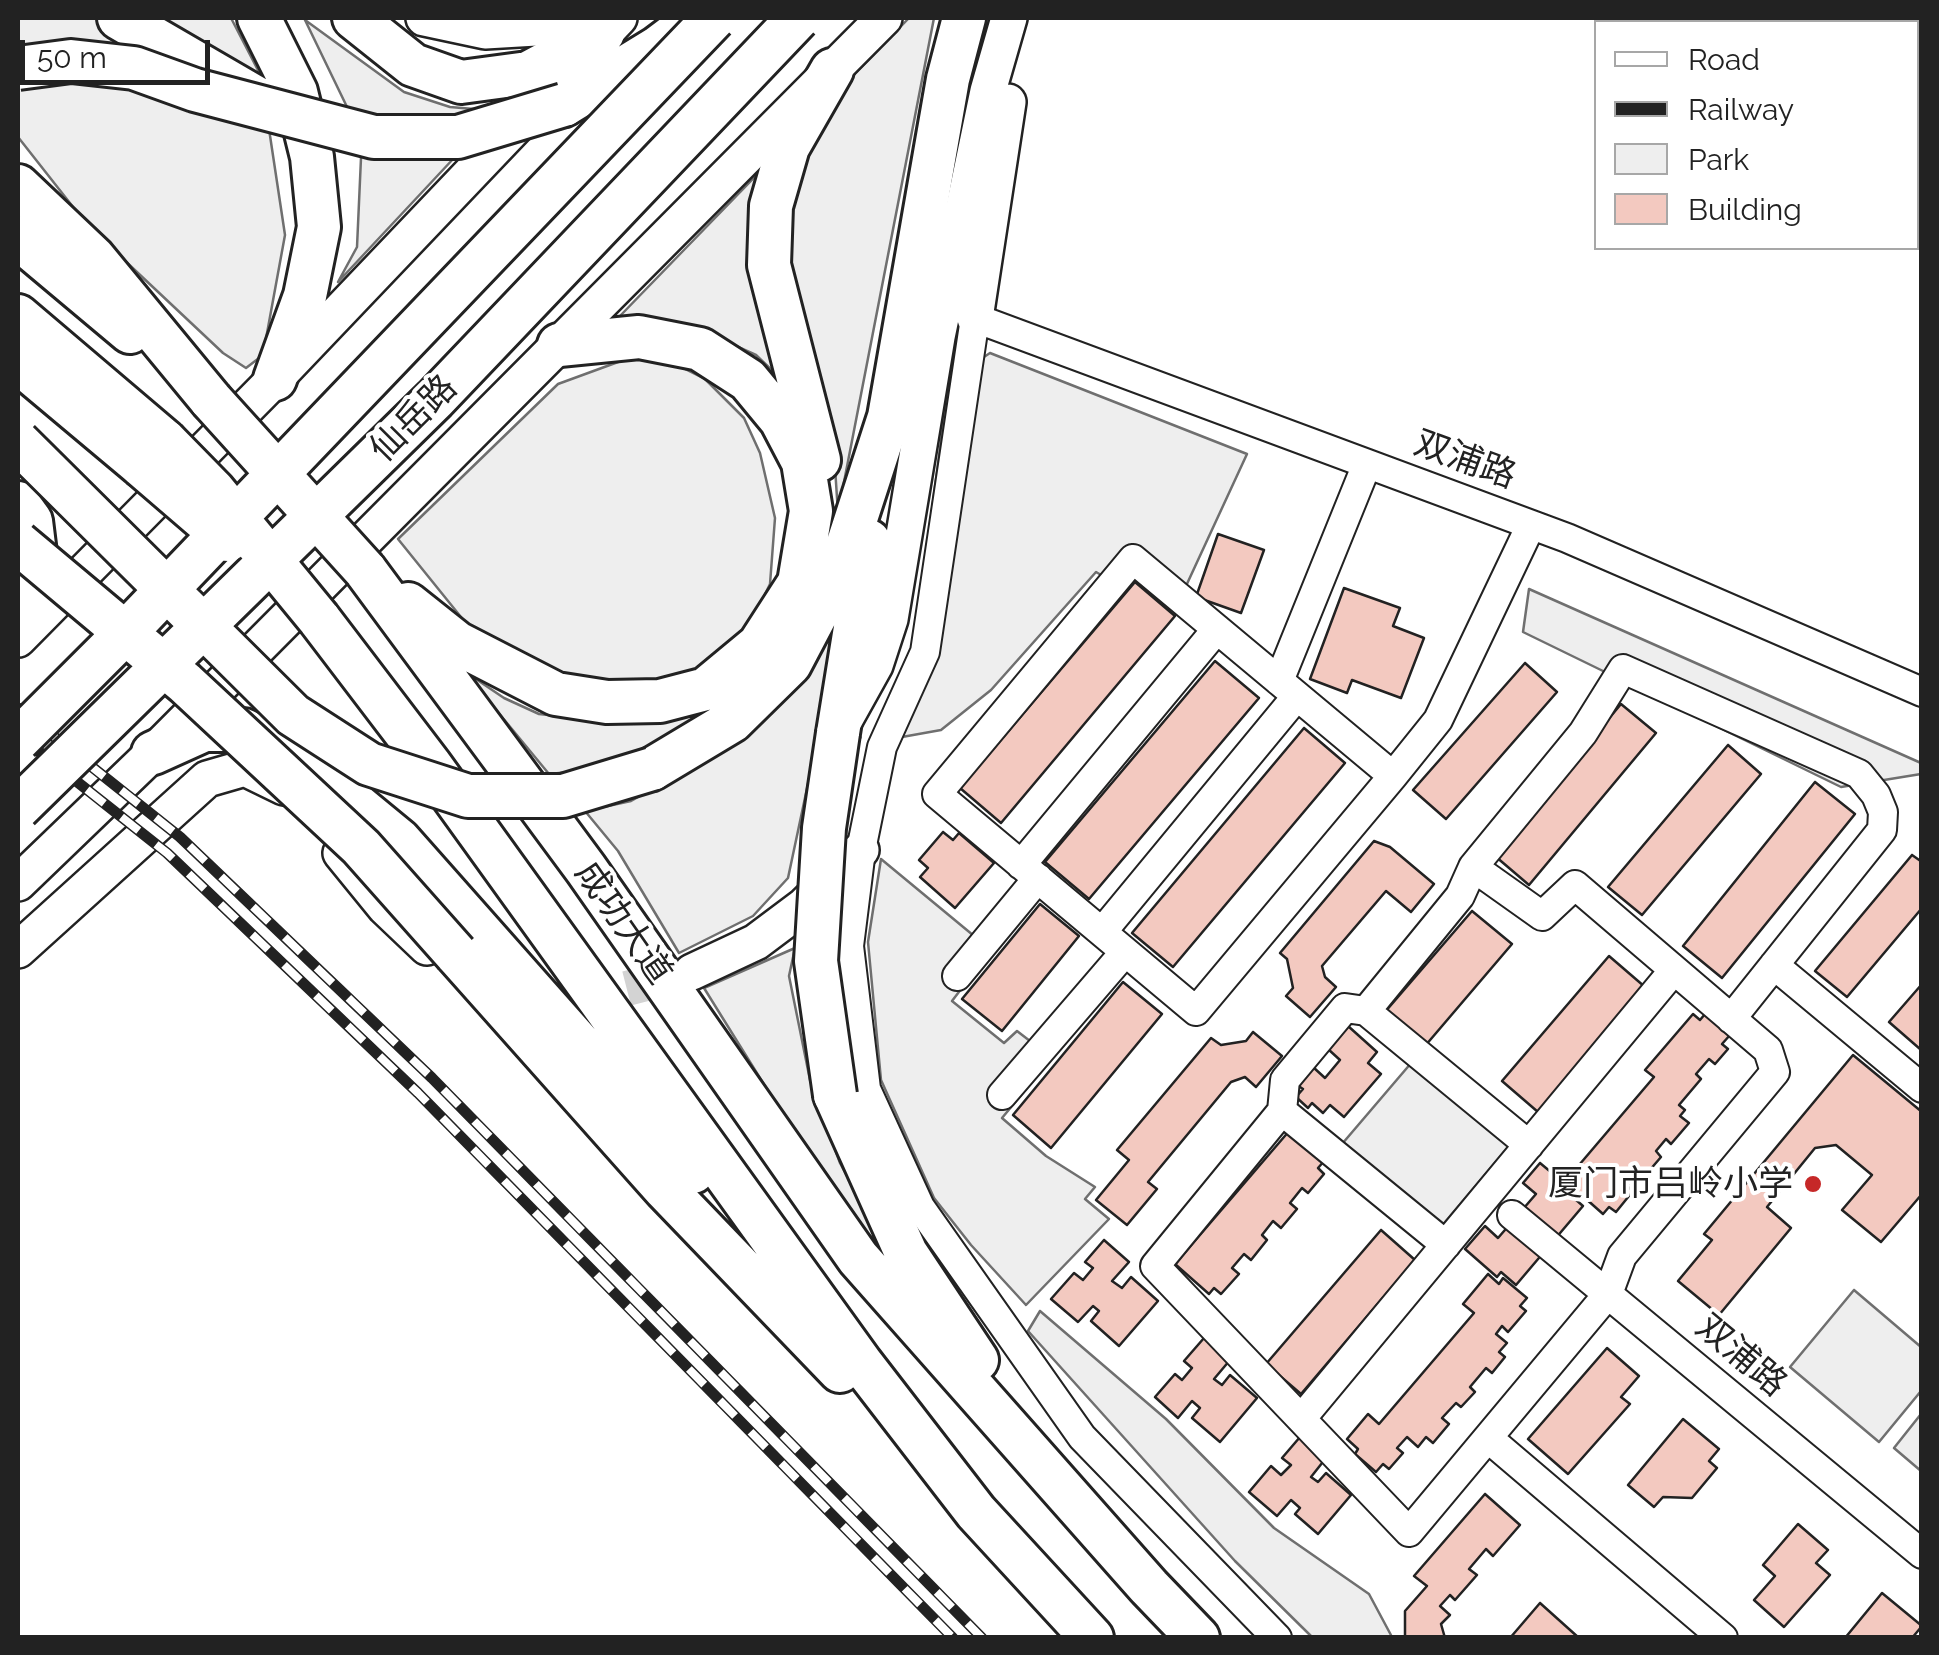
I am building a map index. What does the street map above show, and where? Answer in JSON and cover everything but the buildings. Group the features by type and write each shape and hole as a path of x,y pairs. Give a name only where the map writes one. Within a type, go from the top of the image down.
{"highway":[{"path":"119,18 287,116"},
{"path":"259,18 296,92 312,157 318,226 304,296 275,379"},
{"path":"354,18 412,65 461,82 528,73 600,23"},
{"path":"18,68 72,61 134,68 195,90 374,137 458,136 564,105 657,48 697,18"},
{"name":"仙岳路","path":"18,740 714,18"},
{"name":"仙岳路","path":"18,808 435,399 798,18"},
{"path":"964,18 948,79 903,333 838,733 824,828 816,960 835,1095 906,1253 985,1371 1026,1448"},
{"path":"790,664 820,586 828,538 819,459 768,265 772,206 788,147 832,70"},
{"path":"18,186 94,258 211,400"},
{"name":"成功大道","path":"18,238 211,400 365,570 586,869 858,1258 1198,1638"},
{"name":"成功大道","path":"18,316 154,454 214,490 319,619 432,766 861,1363 976,1512 1092,1638"},
{"path":"365,570 457,643 556,694 607,702 660,701 706,689 759,645 799,583 811,511 803,462 782,420 748,380 700,349 638,338 559,345"},
{"path":"18,362 154,454"},
{"path":"18,442 293,715 369,764 468,796 564,796 652,769 732,721 790,664 839,571 889,417"},
{"path":"18,503 32,521 37,570 18,635"},
{"path":"18,542 184,683 361,847 446,955 976,1512"},
{"path":"153,753 204,730 244,730 303,761 399,840 861,1363"},
{"path":"1149,1587 1208,1638"}],"main road":[{"path":"424,18 485,31 600,23"},
{"path":"18,883 153,753 884,18"},
{"path":"975,318 1010,94 1010,18"},
{"path":"838,733 875,665 890,619 937,337 988,91 1010,18"},
{"path":"18,635 275,379 600,23"},
{"path":"18,950 207,779 244,768 280,783 310,813 385,908 446,955"},
{"path":"692,972 756,942 804,906 862,850"}],"street":[{"name":"双浦路","path":"975,318 1531,524 1922,692"},
{"path":"975,318 925,652 882,747 862,850 849,946 866,1088 920,1207 1082,1437 1277,1638"},
{"path":"1102,932 1288,688 1367,464"},
{"path":"1393,776 1133,559 937,794 1196,1011 1393,776 1438,720 1531,524"},
{"path":"957,976 1030,872 1217,630"},
{"path":"1366,1011 1460,896 1473,867 1583,733 1623,669 1860,774 1883,812 1882,830 1731,1019"},
{"path":"1473,867 1542,916 1575,885 1768,1050 1775,1072 1622,1256 1608,1294 1410,1532 1155,1266 1282,1111 1285,1080 1345,1008 1366,1011 1529,1145"},
{"path":"1002,1095 1125,952"},
{"path":"1774,965 1922,1088"},
{"path":"1302,1419 1674,970"},
{"path":"1282,1111 1446,1245"},
{"name":"双浦路","path":"1512,1215 1922,1554"},
{"path":"1488,1438 1723,1638"}],"green space":[{"path":"18,18 231,18 261,76 285,235 263,355 246,368 223,353 88,226 18,137"},
{"path":"909,18 934,18 838,513 834,452 805,402 756,355 698,329 618,318"},
{"path":"305,20 404,92 450,107 498,111 338,282 357,247 361,158 348,109"},
{"path":"990,353 1247,454 1180,599 1135,565 1113,582 1096,572 991,690 941,730 902,737 949,380"},
{"path":"629,358 665,359 705,379 744,418 760,453 775,518 770,584 745,635 692,674 643,690 577,681 469,627 398,539 558,384"},
{"path":"1529,589 1921,763 1921,774 1841,787 1523,632"},
{"path":"844,614 788,878 753,916 679,953 618,851 585,811 631,801 686,770 807,672"},
{"path":"464,671 504,698 539,714 585,719 714,701 718,711 662,747 600,769 549,774"},
{"path":"881,859 991,950 952,1001 1004,1043 1017,1031 1052,1058 1002,1118 1046,1156 1095,1187 1085,1199 1109,1219 1026,1305 934,1198 881,1080 868,942"},
{"path":"795,948 789,976 810,1080 840,1163 892,1258 837,1202 704,988"},
{"path":"1412,1062 1510,1145 1440,1228 1342,1144"},
{"path":"1854,1290 1921,1347 1921,1391 1879,1442 1790,1367"},
{"path":"1040,1311 1166,1419 1274,1528 1369,1594 1392,1637 1312,1637 1235,1561 1028,1331"},
{"path":"1921,1414 1921,1471 1894,1448"}],"tunnel":[{"path":"523,994 574,1002 687,973"}],"railway":[{"path":"18,708 180,837 432,1078 982,1638"},
{"path":"18,735 167,853 418,1093 953,1638"}],"place":[{"name":"厦门市吕岭小学","path":"1813,1184"}]}
